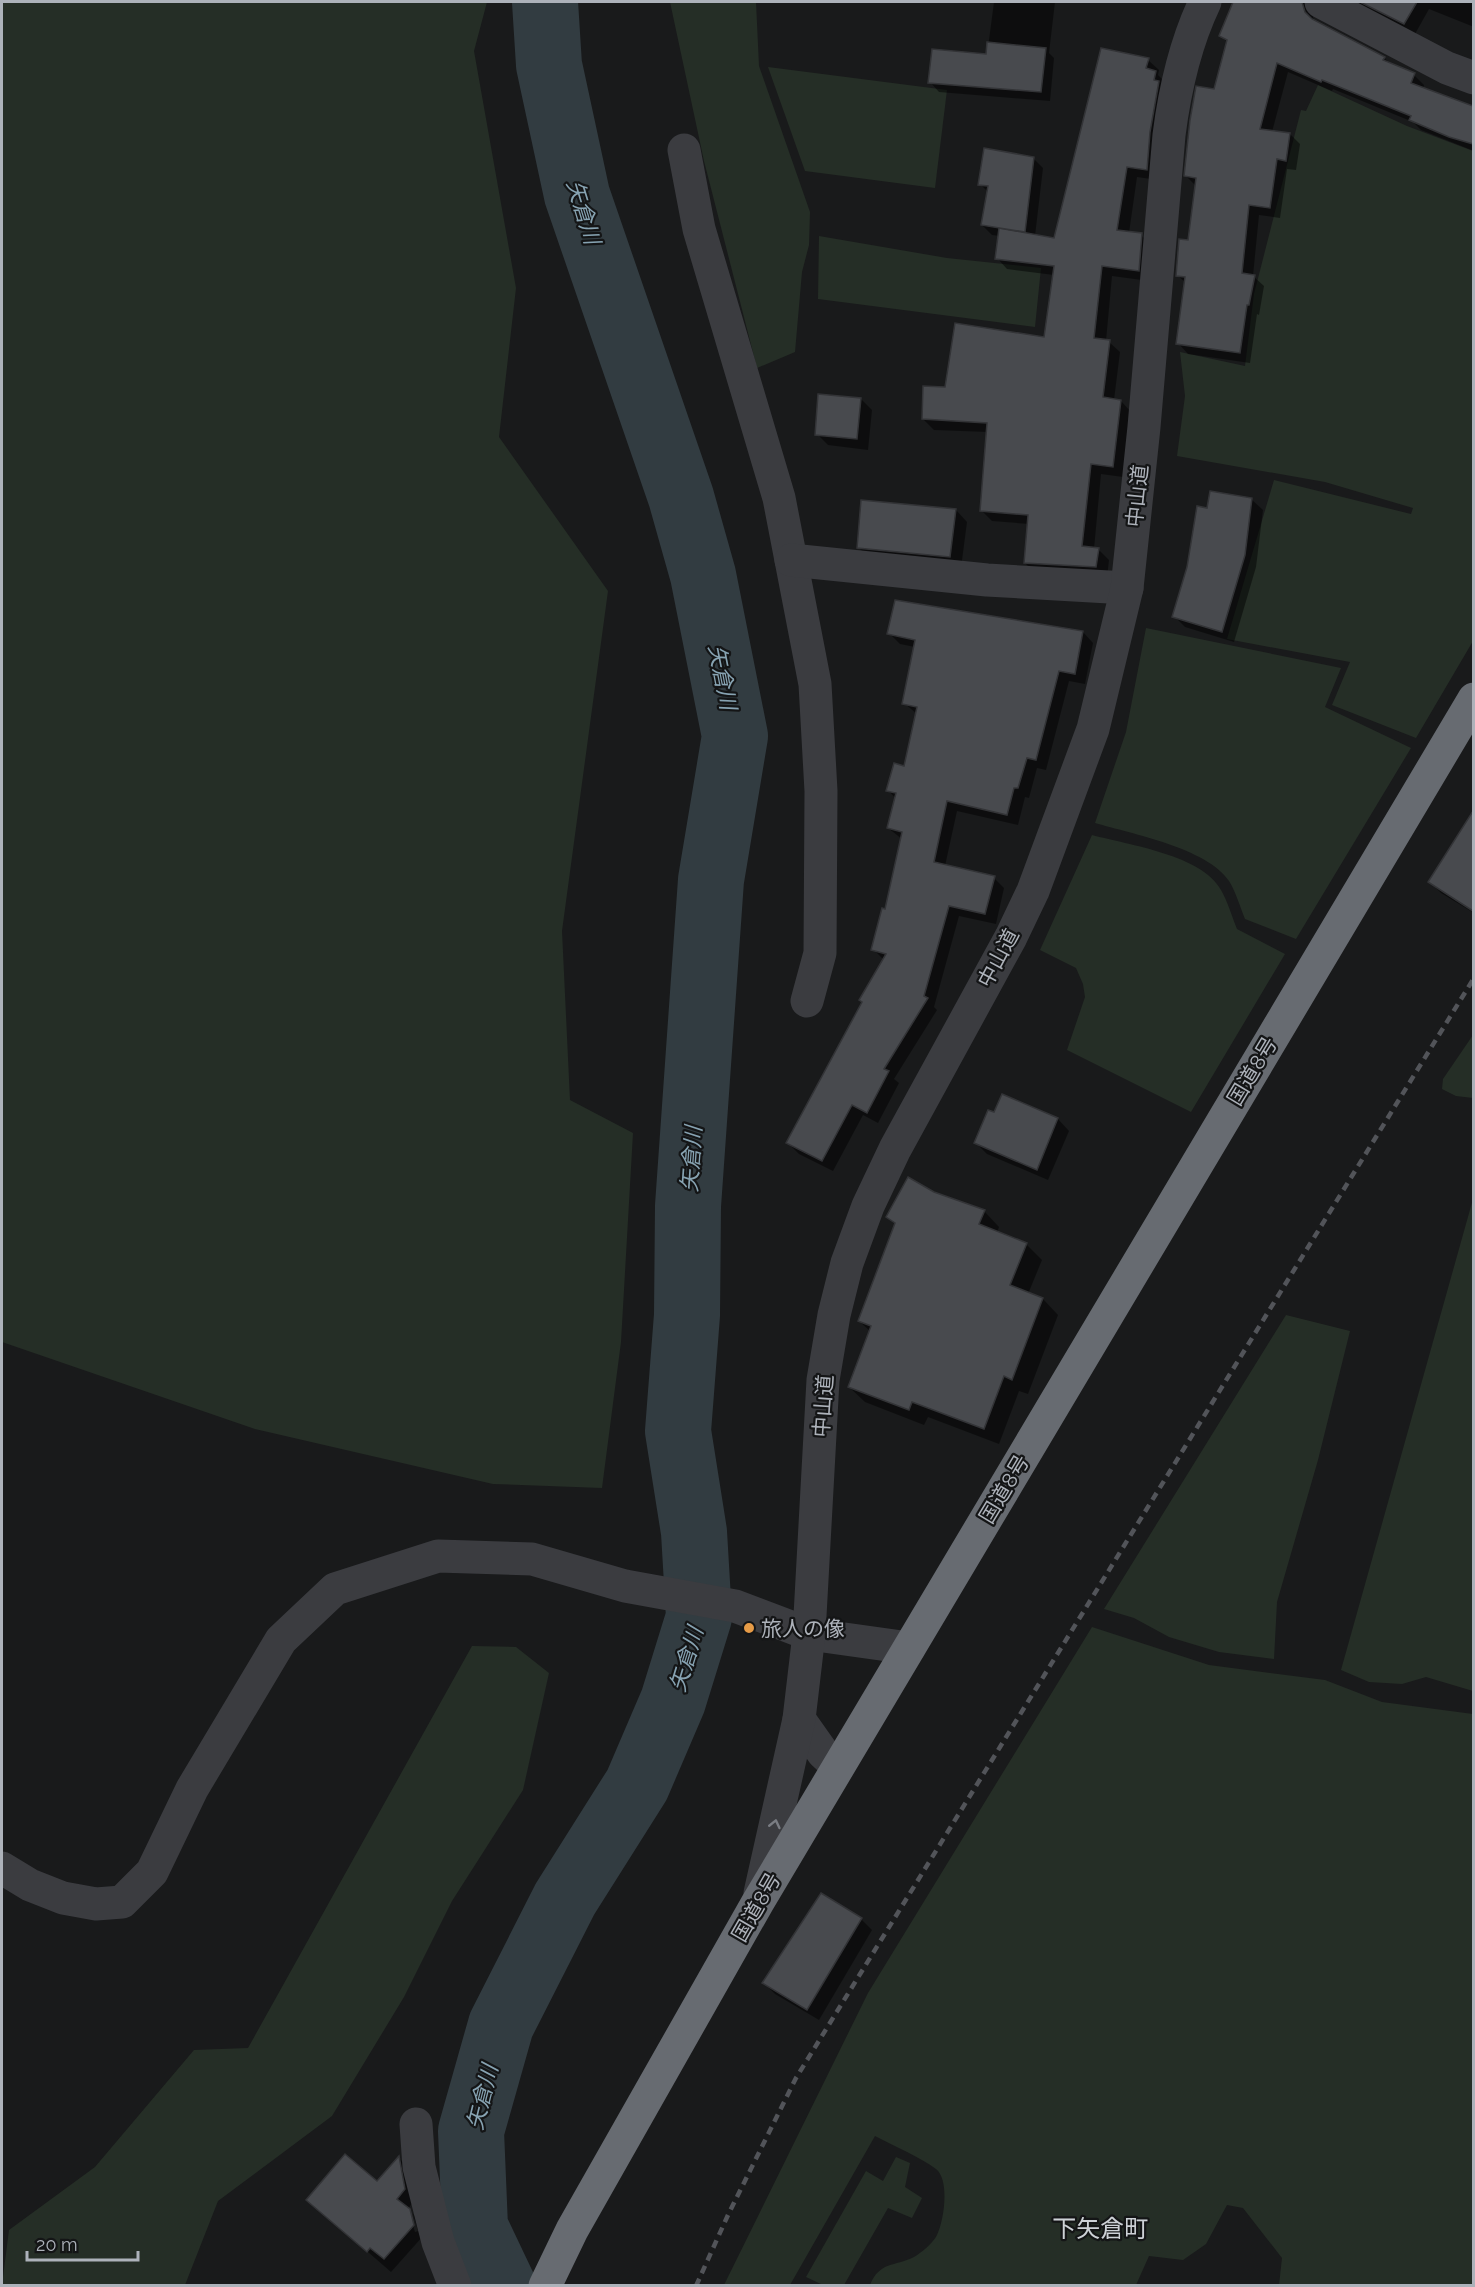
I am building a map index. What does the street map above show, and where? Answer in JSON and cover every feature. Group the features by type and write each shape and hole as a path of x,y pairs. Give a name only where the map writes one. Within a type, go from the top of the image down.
{"highway":[{"name":"国道8号","path":"545,2286 572,2230 758,1902 1473,699"}],"street":[{"name":"中山道","path":"758,1902 799,1719 809,1634 823,1380 834,1315 847,1263 868,1206 895,1149 1011,937 1033,891 1093,729 1127,588 1144,427 1170,124 1186,50 1205,2"},
{"path":"1321,2 1447,68 1473,78"},
{"path":"684,150 699,229 778,498 815,684 821,791 820,953 807,1001"},
{"path":"790,560 987,580 1127,588"},
{"path":"2,1868 30,1886 63,1898 96,1904 122,1902 152,1872 192,1790 281,1640 335,1589 438,1556 532,1559 625,1587 735,1606 809,1634 909,1648"},
{"path":"799,1719 823,1753 838,1767"},
{"path":"416,2124 419,2167 438,2242 455,2286"}],"shaded area":[{"path":"2,2 487,2 474,51 516,288 499,437 608,591 562,931 570,1100 633,1133 621,1342 602,1488 493,1484 255,1429 2,1342"},
{"path":"670,2 756,2 759,66 810,212 809,245 802,272 795,352 757,368 704,161"},
{"path":"768,67 947,90 935,188 805,171"},
{"path":"1318,85 1407,126 1473,151 1473,641 1416,738 1332,705 1350,662 1227,639 1274,480 1411,514 1413,508 1325,482 1177,456 1185,396 1180,352 1245,366 1254,294 1301,110 1306,111"},
{"path":"819,236 947,258 1041,268 1035,327 818,299"},
{"path":"1146,628 1341,668 1325,707 1411,748 1296,939 1245,919 1229,881 1218,869 1204,860 1187,851 1148,837 1095,823 1126,732"},
{"path":"1092,835 1163,853 1198,868 1212,878 1221,890 1237,929 1285,954 1191,1112 1067,1050 1085,997 1083,984 1076,968 1040,950"},
{"path":"1473,1035 1473,1098 1456,1096 1442,1089 1443,1079"},
{"path":"1473,1199 1473,1691 1426,1677 1402,1684 1369,1682 1341,1670"},
{"path":"1286,1315 1350,1331 1318,1460 1277,1602 1274,1659 1219,1652 1169,1637 1134,1618 1104,1609"},
{"path":"1092,1627 1209,1665 1325,1680 1382,1702 1473,1714 1473,2285 1279,2285 1282,2258 1243,2208 1227,2205 1206,2244 1183,2260 1149,2256 1136,2285 870,2285 883,2268 914,2257 933,2241 940,2229 944,2201 943,2182 936,2169 875,2136 790,2285 724,2285 868,1993"},
{"path":"472,1646 516,1647 549,1673 523,1790 452,1901 404,1997 332,2116 218,2201 185,2285 2,2285 9,2230 95,2167 194,2050 248,2048"},
{"path":"896,2157 910,2163 905,2187 922,2198 912,2218 888,2208 844,2285 823,2285 806,2277 866,2171 883,2181"}],"building":[{"path":"1233,2 1302,2 1305,12 1312,19 1385,57 1383,60 1415,73 1411,83 1473,106 1473,144 1449,137 1409,120 1411,116 1277,63 1260,129 1290,133 1286,161 1277,159 1270,208 1249,205 1242,273 1255,275 1249,305 1247,305 1240,353 1176,344 1185,277 1176,276 1179,239 1188,240 1196,178 1184,176 1190,120 1196,86 1214,89 1227,40 1219,36"},
{"path":"1360,2 1417,2 1404,24"},
{"path":"987,42 1046,48 1041,92 928,83 932,49 986,54"},
{"path":"1101,48 1149,58 1146,68 1156,71 1154,80 1159,81 1150,132 1147,170 1127,167 1117,230 1142,233 1139,271 1102,266 1094,338 1110,340 1103,397 1121,400 1113,467 1091,464 1082,546 1099,548 1096,567 1024,563 1028,515 980,511 987,423 922,419 923,386 945,387 955,323 1044,337 1054,266 995,259 999,228 1054,238"},
{"path":"984,148 1034,157 1025,232 981,225 988,186 978,185"},
{"path":"818,394 861,398 857,439 815,435"},
{"path":"1210,491 1252,498 1245,555 1222,632 1172,617 1187,567 1197,506 1207,508"},
{"path":"861,500 956,509 950,557 857,548"},
{"path":"895,600 1083,631 1075,674 1059,671 1036,760 1027,758 1018,788 1014,788 1007,815 947,801 934,862 995,876 985,914 949,906 924,996 928,998 884,1069 889,1071 867,1113 852,1105 822,1161 786,1143 862,1002 859,1000 886,954 871,950 882,908 885,909 902,832 887,828 896,793 886,791 894,763 904,766 917,707 902,704 915,640 887,634"},
{"path":"1473,811 1473,911 1428,882"},
{"path":"1002,1094 1058,1118 1037,1170 974,1143 988,1110 994,1112"},
{"path":"908,1177 934,1192 985,1210 979,1224 1027,1243 1010,1285 1043,1298 1012,1380 1004,1376 984,1429 912,1402 909,1410 848,1387 871,1326 858,1321 895,1223 886,1217"},
{"path":"821,1893 862,1918 807,2010 762,1983"},
{"path":"345,2154 377,2181 399,2156 405,2189 397,2199 410,2209 414,2225 384,2259 370,2248 367,2252 306,2200"}],"waterway":[{"name":"矢倉川","path":"503,2286 475,2227 471,2131 501,2025 565,1899 637,1785 673,1701 699,1617 694,1532 678,1431 687,1315 688,1206 711,880 735,736 703,575 681,497 577,195 549,65 545,2"}],"railway":[{"path":"696,2286 728,2215 796,2078 1474,978"}],"place":[{"name":"旅人の像","path":"749,1628"}],"district":[{"name":"下矢倉町","path":"1100,2228"}]}
